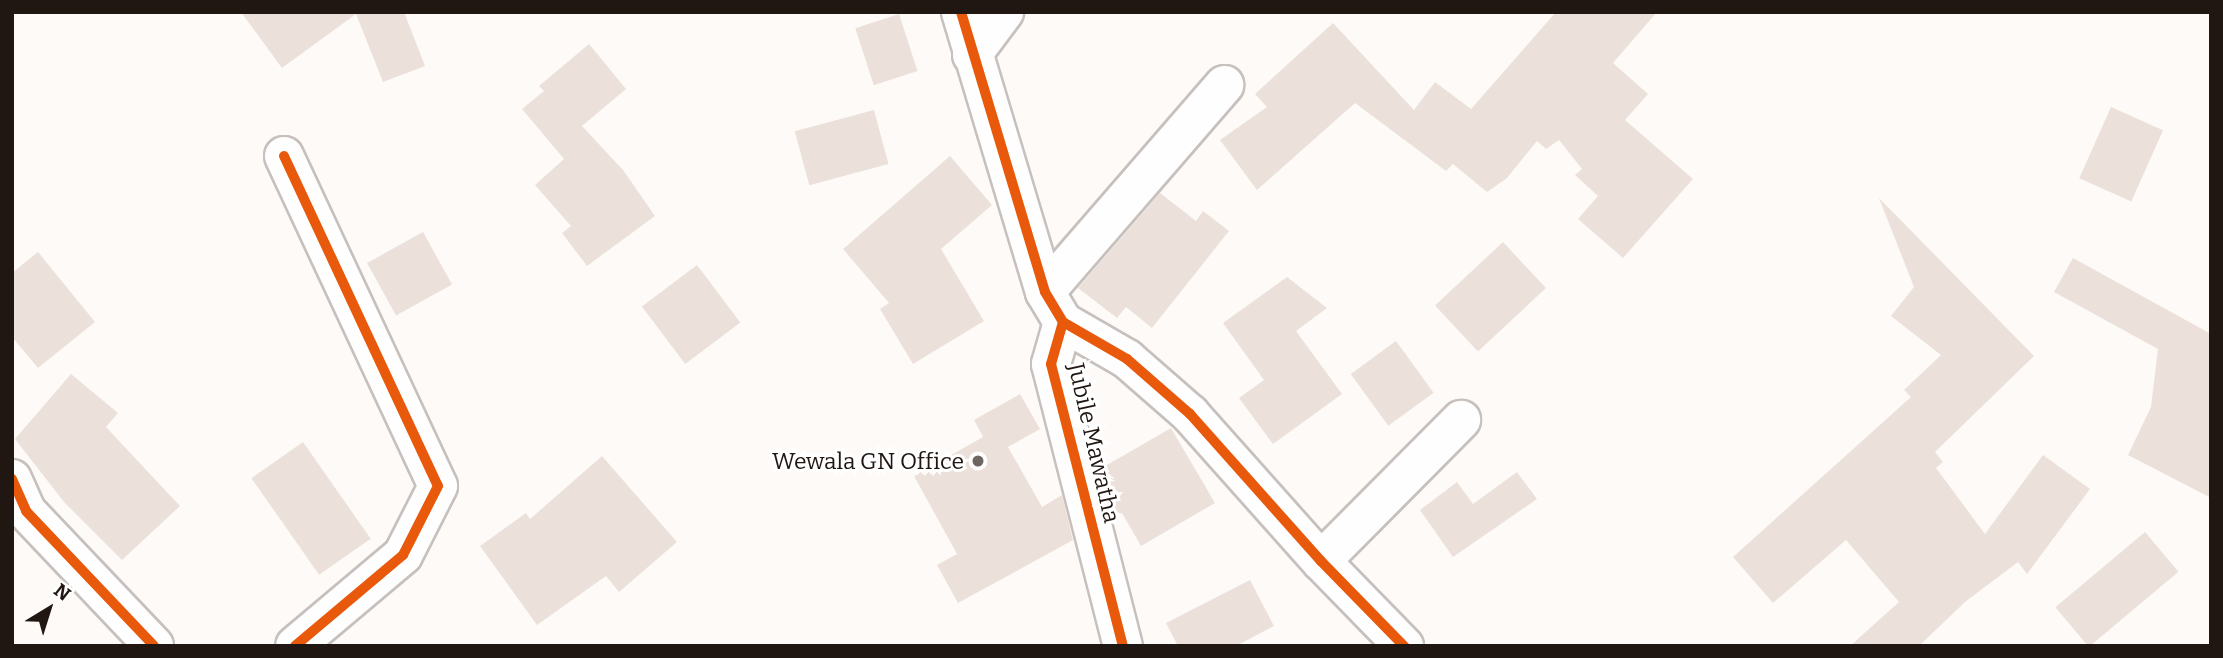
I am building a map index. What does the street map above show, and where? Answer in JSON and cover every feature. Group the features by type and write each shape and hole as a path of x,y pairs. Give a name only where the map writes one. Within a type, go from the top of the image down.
{"street":[{"path":"961,12 972,55 1054,307 1127,359 1190,414 1321,561 1404,646"},
{"path":"972,55 1004,12"},
{"path":"1054,307 1224,85"},
{"path":"284,156 438,486 403,555 295,646"},
{"name":"Jubile Mawatha","path":"1054,307 1051,365 1123,646"},
{"path":"1321,561 1461,420"},
{"path":"12,479 26,511 154,646"}],"building":[{"path":"241,12 404,12 425,66 383,82 356,14 282,68"},
{"path":"1556,12 1657,12 1613,63 1648,94 1625,120 1693,179 1623,258 1578,219 1598,196 1575,175 1582,169 1559,140 1546,149 1537,141 1507,178 1487,192 1453,164 1446,171 1355,103 1257,190 1220,140 1267,107 1255,94 1333,23 1414,110 1435,82 1471,109"},
{"path":"899,14 918,71 874,85 855,28"},
{"path":"589,44 626,89 582,126 623,170 655,216 587,266 562,233 571,226 535,185 564,159 522,109 544,91 539,86"},
{"path":"2111,107 2163,130 2131,201 2079,178"},
{"path":"874,110 888,164 809,185 795,131"},
{"path":"950,156 992,205 941,249 984,321 913,364 880,309 889,303 843,249"},
{"path":"1160,193 1196,221 1203,211 1229,231 1152,328 1126,307 1117,318 1078,288"},
{"path":"1879,198 2034,356 1935,452 1943,462 1936,468 1985,534 2043,455 2090,489 2027,574 2018,562 1965,602 1919,646 1850,646 1899,602 1846,540 1773,603 1733,557 1911,397 1904,390 1941,355 1891,316 1914,287"},
{"path":"423,232 452,284 396,316 367,263"},
{"path":"1503,242 1546,288 1478,352 1435,305"},
{"path":"38,252 95,322 38,368 12,337 12,273"},
{"path":"2073,258 2211,334 2211,498 2128,455 2151,407 2158,349 2054,292"},
{"path":"697,265 740,323 685,364 642,307"},
{"path":"1287,277 1327,308 1296,331 1342,394 1273,444 1239,398 1264,380 1223,323"},
{"path":"1396,341 1434,393 1388,426 1351,374"},
{"path":"71,374 118,413 106,427 180,506 122,560 64,502 15,439"},
{"path":"1020,394 1040,429 1008,447 1042,507 1062,495 1073,540 958,603 937,565 957,554 914,476 983,437 974,420"},
{"path":"1171,428 1215,503 1141,546 1122,513 1113,518 1100,469"},
{"path":"303,442 371,539 319,575 251,478"},
{"path":"602,456 677,542 619,592 606,576 537,625 480,546 526,513 530,519"},
{"path":"1517,472 1537,499 1453,557 1420,510 1457,482 1473,504"},
{"path":"2145,532 2178,572 2090,646 2055,607"},
{"path":"1250,580 1274,626 1236,646 1178,646 1166,623"}],"cycle path":[{"path":"961,12 1045,292 1063,322 1051,364 1123,646"},
{"path":"284,156 438,486 403,555 295,646"},
{"path":"1063,322 1127,359 1190,414 1321,561 1404,646"},
{"path":"12,479 26,511 154,646"}],"place":[{"name":"Wewala GN Office","path":"978,461"}]}
